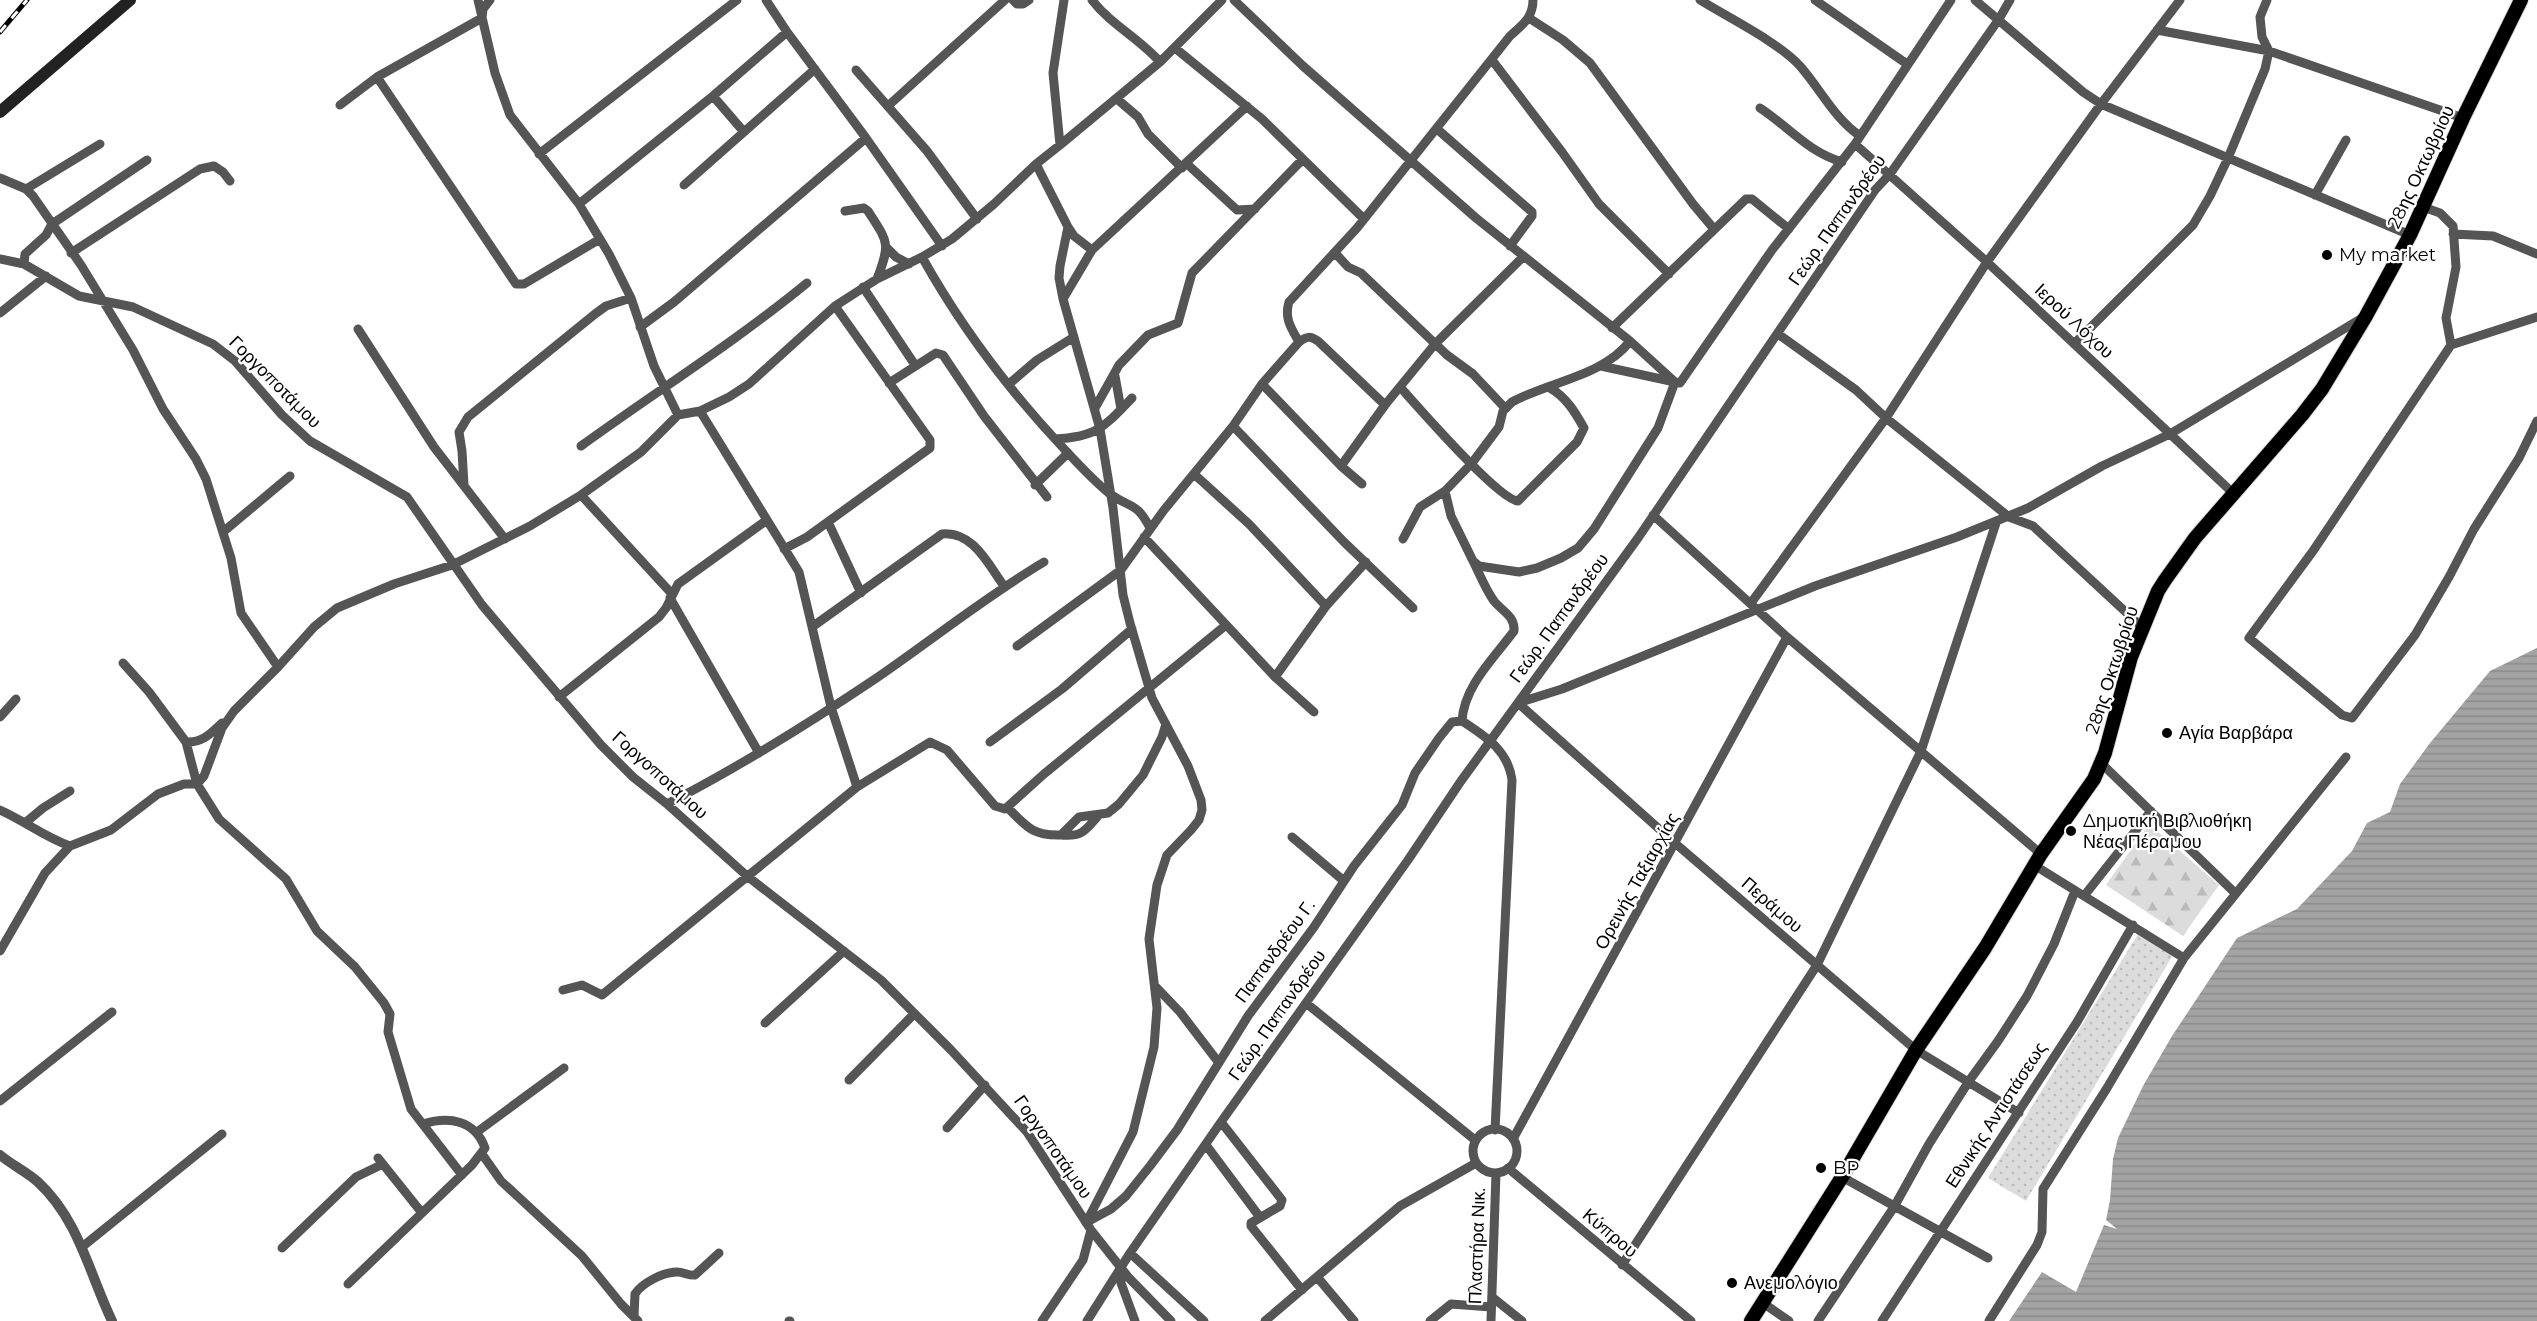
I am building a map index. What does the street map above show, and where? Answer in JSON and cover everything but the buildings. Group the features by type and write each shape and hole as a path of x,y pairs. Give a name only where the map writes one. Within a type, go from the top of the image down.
{"main road":[{"path":"0,112 130,0"},
{"name":"28ης Οκτωβρίου","path":"1751,1321 1842,1177 1916,1050 1985,948 2038,859 2085,793 2101,763 2124,680 2158,591 2173,567 2322,388 2366,316 2410,235 2463,118 2521,0"}],"street":[{"path":"478,0 502,95 517,126 553,168 579,204 622,278 664,386 678,415"},
{"path":"482,18 483,9 490,0"},
{"path":"539,154 737,0"},
{"path":"766,0 942,246"},
{"path":"889,105 1005,0"},
{"path":"1013,0 1017,4 1023,4 1029,0"},
{"path":"1059,145 1053,73 1064,0"},
{"path":"1092,0 1109,20 1141,43 1160,62"},
{"path":"186,742 196,743 209,736 278,668 314,627 337,608 403,581 453,565 505,539 581,495 641,452 678,415 700,411 749,384 835,306 877,279 942,246 977,219 1036,164 1160,62 1222,0"},
{"path":"1233,0 1282,47 1411,161 1522,256 1630,341 1675,382"},
{"path":"1299,342 1289,325 1286,312 1289,302 1336,254 1510,36 1529,18 1533,0"},
{"name":"Ιερού Λόχου","path":"1700,0 1799,65 1840,120 1890,174 1987,262 2234,495"},
{"path":"1815,0 1907,64"},
{"path":"1602,366 1680,383 1686,377 1789,229 1858,140 1952,0"},
{"path":"1975,0 2083,92 2101,104 2410,235"},
{"name":"Γεώρ. Παπανδρέου","path":"1088,1321 1130,1253 1221,1122 1653,515 1875,190 1890,174 1999,20 2010,0"},
{"path":"1751,603 1886,418 1987,262 2101,104 2180,0"},
{"path":"2074,345 2193,225 2210,196 2265,69 2269,51 2262,37 2260,17 2267,0"},
{"path":"340,105 377,77 482,18"},
{"path":"1529,18 1563,40 1590,63 1693,204 1714,229"},
{"path":"2157,30 2269,51 2463,118"},
{"path":"579,204 713,96 787,32"},
{"path":"1175,48 1247,106 1364,219"},
{"path":"1492,60 1599,204 1669,274"},
{"path":"684,185 815,69"},
{"path":"856,70 927,151 977,219"},
{"path":"377,77 516,284 524,284 600,239"},
{"path":"713,96 744,132"},
{"path":"1117,99 1133,112 1148,134 1237,210 1256,208"},
{"path":"1063,299 1092,250 1247,106"},
{"path":"1760,108 1809,148 1842,162"},
{"path":"1437,129 1532,212 1532,216 1510,246"},
{"path":"640,327 674,302 866,138"},
{"path":"2315,195 2346,140"},
{"path":"26,189 100,144"},
{"path":"1121,409 1115,381 1119,364 1148,335 1178,323 1192,273 1303,159"},
{"path":"24,264 25,254 46,235 52,224 147,160"},
{"path":"1036,164 1074,236 1092,250"},
{"path":"71,253 200,169 214,166 230,181"},
{"path":"0,178 26,189 52,224 133,350 163,410 196,459 206,479 231,558 240,613 278,668"},
{"path":"1612,328 1741,203 1752,199 1789,229"},
{"path":"2422,207 2440,213 2453,226 2456,267 2446,318 2451,345"},
{"path":"845,211 864,208 885,237 887,248 877,279"},
{"path":"1042,1321 1083,1260 1088,1227 1136,1123 1154,1047 1157,1008 1149,939 1157,885 1167,855 1191,831 1199,820 1202,810 1194,782 1148,688 1123,595 1111,494 1100,429 1063,299 1059,272 1068,226"},
{"path":"2454,234 2493,236 2537,254"},
{"path":"887,248 896,257 909,264"},
{"path":"1336,254 1348,267 1361,273 1435,344 1473,374 1505,408"},
{"path":"1341,466 1385,405 1435,344 1522,256"},
{"path":"922,257 949,302 1009,384 1055,439 1111,494 1143,513 1147,532 1226,625 1275,677 1314,712"},
{"name":"Γοργοποτάμου","path":"0,258 24,264 79,296 134,307 197,335 225,352 282,415 310,441 407,497 422,515 453,565 482,605 559,697 633,777 667,804 747,876 881,980 985,1085 1027,1132 1088,1227 1171,1321"},
{"path":"0,313 46,276"},
{"path":"581,446 664,386 717,352 807,282"},
{"path":"863,287 915,365"},
{"path":"464,485 459,432 468,417 595,314 606,306 631,298"},
{"path":"784,549 828,522 930,448 930,440 835,306"},
{"path":"1518,703 1562,689 1815,586 1996,523 2102,466 2170,434 2366,316"},
{"path":"2537,317 2451,345 2313,551 2249,638 2342,715 2352,718 2415,634 2450,578 2474,529 2519,458 2537,422"},
{"path":"358,329 424,433 505,539"},
{"path":"1778,334 1856,390 1886,418 2009,517 2033,526 2143,628"},
{"path":"1017,646 1121,570 1147,532 1233,426 1262,384 1299,342 1311,336 1318,341 1385,405"},
{"path":"1009,384 1037,360 1074,337"},
{"path":"1403,539 1420,507 1445,491 1472,463 1499,427 1505,408 1525,395 1550,388 1578,374 1602,366 1630,341"},
{"path":"889,383 936,353 943,355 978,408 1035,485 1047,497"},
{"path":"1095,408 1116,373"},
{"path":"1473,561 1491,570 1519,572 1537,568 1578,548 1594,529 1658,428 1675,382"},
{"path":"1262,384 1341,466 1362,484"},
{"path":"1401,388 1472,463 1513,500 1518,501 1524,498 1577,442 1584,428 1559,393 1550,388"},
{"path":"1055,439 1087,436 1100,429 1132,398"},
{"path":"700,411 799,572 831,707 857,787"},
{"path":"1233,426 1413,608"},
{"path":"1035,485 1068,453"},
{"path":"1194,474 1249,524 1326,606"},
{"path":"223,532 290,476"},
{"path":"1445,491 1451,516 1473,561 1494,601 1509,614 1514,623 1514,631 1471,691 1463,711 1462,721 1491,740 1507,761 1512,780 1495,1130"},
{"path":"581,495 671,596 759,753"},
{"path":"1653,515 1787,637 1921,751 2038,859 2080,893 2184,958"},
{"path":"559,697 659,617 684,579 767,520"},
{"path":"828,522 861,593"},
{"path":"1622,1265 1816,965 1921,751 1996,523"},
{"path":"812,627 942,534 954,533 968,538 1004,586"},
{"path":"667,804 759,753 831,707 1004,586 1044,562"},
{"path":"1275,677 1326,606 1366,562"},
{"path":"563,990 582,985 602,995 857,787 930,742 947,750 995,806 999,809 1007,807 1226,625"},
{"path":"990,742 1062,689 1132,629"},
{"name":"Ορεινής Ταξιαρχίας","path":"1513,1140 1787,637"},
{"path":"123,663 149,692 186,742 198,784 219,819 286,879 317,931 355,967 384,1003 390,1014 388,1032 405,1091 415,1116 462,1175"},
{"path":"0,717 16,699"},
{"name":"Περάμου","path":"1518,703 1676,844 1916,1050 2019,1113"},
{"path":"1,946 45,873 70,846 111,830 158,794 184,784 198,784 204,777 222,728 234,711"},
{"name":"Παπανδρέου Γ.","path":"1088,1227 1111,1209 1139,1181 1177,1130 1248,1016 1320,918 1344,881 1402,806 1415,773 1438,738 1452,722 1462,721"},
{"path":"1061,835 1079,817 1098,816 1108,813 1113,808 1143,775 1166,724"},
{"path":"1989,1321 2037,1245 2042,1232 2043,1189 2107,1088 2184,958 2346,757"},
{"path":"2101,763 2235,893"},
{"path":"26,823 70,791"},
{"path":"1007,807 1035,832 1046,836 1083,833 1089,829 1098,816"},
{"path":"0,810 26,823 42,835 70,846"},
{"path":"1818,1321 1894,1207 1929,1144 1969,1081 2027,996 2080,893 2151,811"},
{"path":"1292,837 1344,881"},
{"name":"Εθνικής Αντιστάσεως","path":"1882,1321 2077,1022 2133,925"},
{"path":"765,1023 844,951"},
{"path":"1156,987 1180,1011 1219,1063"},
{"path":"1306,1003 1475,1140"},
{"path":"0,1101 112,1012"},
{"path":"849,1080 914,1014"},
{"path":"477,1132 564,1068"},
{"path":"947,1128 985,1085"},
{"path":"348,1284 462,1175 485,1148 477,1132 455,1120 435,1120 423,1124"},
{"path":"1221,1122 1282,1200 1280,1206 1259,1216 1251,1223 1252,1230 1302,1290"},
{"path":"1495,1130 1505,1132 1513,1140 1516,1154 1508,1168 1496,1173 1486,1171 1476,1163 1473,1156 1475,1140 1482,1133 1495,1130"},
{"path":"82,1246 222,1134"},
{"path":"1206,1145 1259,1216"},
{"path":"482,1154 488,1166 501,1181 582,1256 636,1319"},
{"path":"0,1155 37,1181 66,1217 82,1246 112,1321"},
{"path":"282,1248 356,1177 381,1161 423,1213"},
{"path":"1265,1321 1400,1206 1476,1163"},
{"name":"Κύπρου","path":"1508,1168 1691,1321"},
{"name":"Πλαστήρα Νικ.","path":"1491,1321 1496,1173"},
{"path":"1842,1177 1988,1258"},
{"path":"636,1319 635,1294 643,1286 656,1278 675,1272 695,1275 719,1253"},
{"path":"1130,1253 1204,1321"},
{"path":"1121,1267 1121,1283 1135,1321"},
{"path":"1318,1278 1354,1321"},
{"path":"1492,1297 1522,1321"},
{"path":"1763,1303 1789,1321"},
{"path":"1430,1321 1452,1304 1491,1307"}],"green space":[{"path":"2149,824 2219,885 2183,936 2106,885"},
{"path":"2138,934 2173,955 2026,1201 1988,1178"}],"shaded area":[{"path":"2537,648 2537,1321 2009,1321 2042,1272 2076,1292 2104,1225 2117,1229 2106,1220 2113,1159 2118,1138 2143,1086 2172,1036 2237,938 2297,909 2352,851 2367,823 2390,812 2400,784 2430,743 2490,671"}],"railway":[{"path":"0,32 27,0"}],"place":[{"name":"My market","path":"2327,255"},
{"name":"Αγία Βαρβάρα","path":"2167,733"},
{"name":"Δημοτική Βιβλιοθήκη Νέας Πέραμου","path":"2071,831"},
{"name":"BP","path":"1821,1168"},
{"name":"Ανεμολόγιο","path":"1732,1283"}]}
